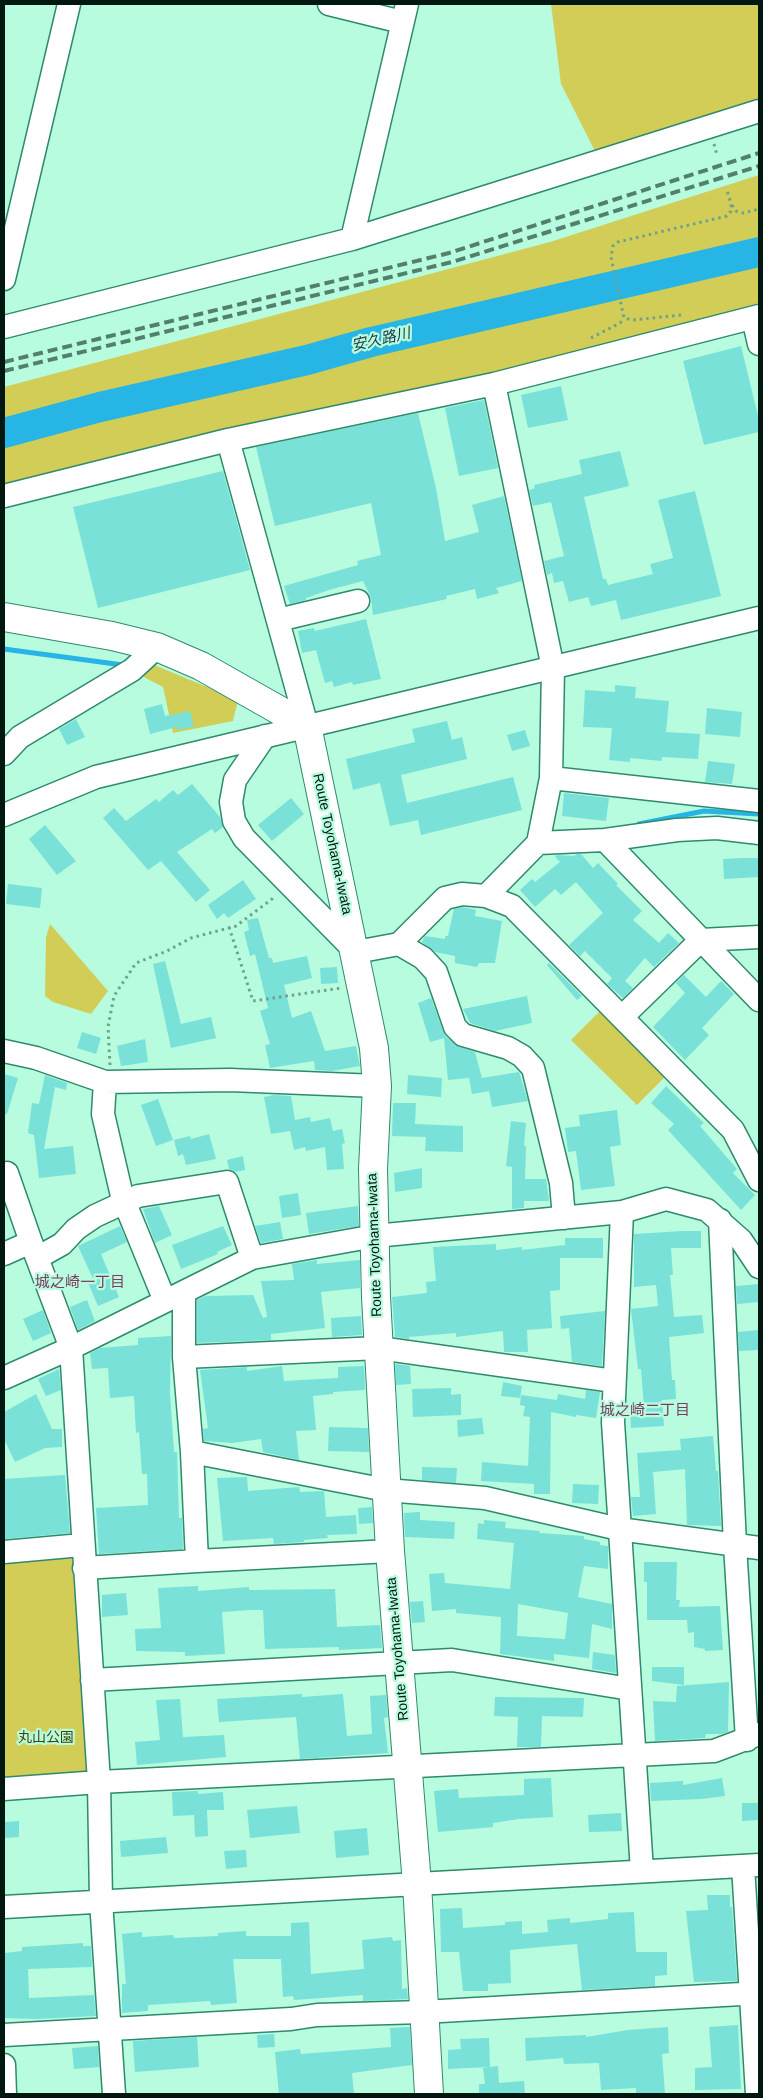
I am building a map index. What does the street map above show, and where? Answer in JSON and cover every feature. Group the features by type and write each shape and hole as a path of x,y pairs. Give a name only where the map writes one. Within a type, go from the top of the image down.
{"main road":[{"path":"4,617 112,636 157,647 200,666 307,726"},
{"name":"Route Toyohama-Iwata","path":"307,726 356,952 374,1048 377,1086 372,1169 386,1490 409,1768 417,1884 422,2012 429,2094"}],"street":[{"path":"4,279 69,4"},
{"path":"329,4 404,13 352,239"},
{"path":"4,327 352,239 759,111"},
{"path":"4,496 228,440 494,384 756,317 759,344"},
{"path":"486,896 538,843 552,778 553,668 494,384"},
{"path":"228,440 307,726"},
{"path":"278,620 358,601"},
{"path":"4,815 96,777 759,618"},
{"path":"4,754 20,737 132,670 157,647"},
{"path":"265,736 235,780 231,802 234,821 244,838 356,952 399,944 446,898 462,894 486,896 512,906 733,1130 758,1172"},
{"path":"552,778 759,801"},
{"path":"538,843 605,840 693,829 717,828 759,833"},
{"path":"605,840 759,1000"},
{"path":"622,1017 702,940 759,937"},
{"path":"399,944 424,958 436,972 455,1028 463,1035 515,1052 522,1056 533,1068 561,1183 564,1218"},
{"path":"4,1051 36,1058 108,1082 230,1080 377,1086"},
{"path":"108,1082 103,1114 124,1203 174,1296 184,1357 192,1452 197,1561"},
{"path":"4,1174 7,1173 71,1348 82,1545 99,1782 101,1901 114,2094"},
{"path":"4,1254 62,1244 76,1229 95,1216 138,1196 227,1182 252,1258"},
{"path":"4,1378 71,1348 252,1258 374,1236 622,1212 666,1199 707,1210 741,1240 759,1267"},
{"path":"622,1212 613,1422 633,1756 642,1871"},
{"path":"4,1789 99,1782 714,1752 753,1737 735,1545 720,1220"},
{"path":"184,1357 379,1348 614,1381"},
{"path":"192,1452 386,1490 485,1498 619,1529 759,1548"},
{"path":"4,1552 82,1545"},
{"path":"84,1568 390,1551"},
{"path":"92,1680 452,1660 630,1689"},
{"path":"4,1907 751,1865 757,2094"},
{"path":"4,2035 291,2019 317,2015 422,2012 755,1994"},
{"path":"4,2065 5,2094"}],"path":[{"path":"683,315 633,320 624,318 610,257 613,246 618,242 727,216 731,211 731,204 727,190"},
{"path":"731,204 736,211 743,213 759,209"},
{"path":"108,1082 108,1026 114,996 136,963 167,951 191,938 236,926 290,885"},
{"path":"229,927 253,1001 362,984"}],"green space":[{"path":"551,4 759,4 759,111 600,161 561,84"},
{"path":"759,175 759,316 4,493 4,387 550,242"},
{"path":"152,664 238,700 233,721 173,733 163,687 136,673"},
{"path":"50,924 108,991 91,1014 53,1002 45,996 46,937"},
{"path":"600,1011 666,1076 637,1105 571,1040"},
{"name":"丸山公園","path":"69,1556 75,1563 91,1771 85,1778 4,1784 4,1561"}],"building":[{"path":"741,346 759,420 759,432 704,445 683,361"},
{"path":"561,386 568,420 528,428 521,395"},
{"path":"484,400 498,468 459,476 445,408"},
{"path":"418,413 436,488 445,541 479,532 472,505 504,496 522,581 496,588 499,593 477,599 475,589 446,596 447,599 373,615 371,598 363,581 329,590 306,598 306,600 290,604 284,586 358,565 357,561 381,555 371,503 275,526 256,447"},
{"path":"620,451 629,486 584,497 603,579 606,579 608,585 653,574 650,564 673,558 658,500 695,491 721,596 621,620 616,600 591,606 588,597 569,602 563,581 554,583 552,573 547,575 544,561 564,556 551,502 533,506 529,490 535,488 534,485 582,474 579,460"},
{"path":"223,471 250,570 98,608 73,507"},
{"path":"366,619 381,679 353,685 352,682 334,687 332,681 325,683 316,650 302,653 298,631 314,628 315,631"},
{"path":"615,685 636,687 635,698 669,701 666,732 700,734 698,759 662,757 662,761 630,758 630,762 609,760 612,728 583,727 585,690 615,692"},
{"path":"162,704 165,716 190,711 194,727 177,730 177,727 150,734 144,709"},
{"path":"707,708 742,712 740,737 705,734"},
{"path":"76,719 85,737 67,745 59,729"},
{"path":"447,721 452,740 462,737 467,759 401,775 407,803 513,777 522,810 421,835 418,820 390,826 380,783 353,790 346,759 415,742 412,729"},
{"path":"525,730 530,746 512,751 507,735"},
{"path":"708,761 735,764 732,784 705,782"},
{"path":"192,784 220,817 223,827 215,833 212,829 177,852 210,890 196,902 161,861 148,870 103,818 114,808 126,821 156,799 159,802 173,790 178,795"},
{"path":"564,793 609,798 606,821 562,816"},
{"path":"291,798 304,814 272,841 258,825"},
{"path":"45,825 76,861 57,875 29,839"},
{"path":"581,854 593,868 598,863 618,884 616,885 642,911 633,920 659,943 668,933 679,943 654,967 645,958 625,981 633,988 623,998 607,984 612,978 585,951 580,956 569,945 603,913 576,882 561,895 555,889 535,907 520,890 532,879 535,882 560,862 555,857 557,855 574,856"},
{"path":"759,858 759,877 724,879 723,859"},
{"path":"243,880 256,899 228,918 224,913 217,919 208,905"},
{"path":"8,884 42,888 40,908 6,904"},
{"path":"463,907 476,910 475,916 502,921 495,963 479,963 477,967 455,963 455,956 435,952 422,942 425,936 445,939 445,936 448,936 454,909"},
{"path":"258,918 269,958 272,958 273,963 307,956 312,978 284,985 292,1018 311,1011 325,1051 356,1046 360,1066 332,1071 315,1070 314,1061 270,1068 265,1045 270,1044 260,1011 268,1008 255,954 250,956 244,932 249,930 247,920"},
{"path":"165,961 181,1024 211,1017 216,1038 171,1048 153,964"},
{"path":"549,963 582,996 577,1000 547,965"},
{"path":"337,967 338,983 321,984 320,968"},
{"path":"684,975 706,997 721,981 734,994 702,1028 709,1035 685,1060 653,1027 685,993 676,983"},
{"path":"527,996 532,1023 495,1031 470,1023 463,1009"},
{"path":"431,998 445,1036 459,1047 475,1052 482,1078 519,1072 528,1101 492,1107 489,1091 472,1094 469,1078 448,1080 444,1038 430,1042 418,1003"},
{"path":"82,1032 101,1038 96,1054 77,1048"},
{"path":"145,1039 148,1062 121,1066 117,1046"},
{"path":"4,1074 18,1078 7,1114 4,1114"},
{"path":"45,1075 67,1083 66,1090 55,1087 44,1149 73,1146 76,1174 39,1178 34,1135 28,1133 32,1103 39,1104"},
{"path":"408,1075 442,1078 441,1097 407,1094"},
{"path":"666,1086 704,1123 700,1126 737,1169 733,1173 755,1195 741,1210 668,1130 674,1124 651,1103"},
{"path":"274,1095 291,1096 295,1120 310,1117 311,1122 330,1118 333,1131 342,1129 345,1143 342,1144 344,1169 327,1170 325,1147 306,1151 305,1147 294,1150 290,1131 271,1134 264,1097"},
{"path":"158,1099 173,1140 156,1146 141,1105"},
{"path":"393,1103 416,1103 415,1124 463,1126 463,1152 425,1151 426,1137 392,1136"},
{"path":"617,1110 621,1145 610,1147 615,1186 581,1190 576,1151 568,1152 565,1128 580,1126 579,1115"},
{"path":"511,1121 526,1123 524,1146 526,1146 525,1179 546,1179 549,1201 524,1201 524,1208 512,1209 512,1167 506,1166"},
{"path":"209,1134 216,1159 186,1165 183,1154 178,1156 174,1140 190,1136 191,1139"},
{"path":"243,1156 245,1170 235,1172 229,1169 227,1160"},
{"path":"422,1168 422,1188 395,1192 394,1173"},
{"path":"298,1193 301,1215 282,1218 279,1196"},
{"path":"159,1206 172,1235 155,1243 143,1209"},
{"path":"358,1206 359,1226 309,1234 306,1213"},
{"path":"280,1222 283,1239 261,1243 255,1226"},
{"path":"120,1226 127,1242 101,1254 119,1297 98,1306 88,1283 94,1281 78,1246"},
{"path":"223,1226 232,1245 217,1252 218,1254 181,1269 172,1245"},
{"path":"701,1231 701,1248 671,1248 673,1275 670,1275 674,1317 702,1315 704,1333 669,1337 672,1380 675,1380 676,1399 662,1400 664,1426 631,1428 630,1409 644,1408 641,1369 638,1369 631,1309 658,1306 656,1285 634,1287 634,1234"},
{"path":"565,1238 603,1238 603,1258 560,1258 560,1290 550,1291 552,1328 527,1330 528,1352 504,1352 503,1331 456,1337 456,1333 409,1337 409,1339 395,1337 392,1297 427,1293 426,1282 436,1281 433,1247 496,1244 496,1250 522,1247 522,1250 565,1245"},
{"path":"317,1260 317,1264 360,1260 360,1288 321,1292 325,1328 271,1334 271,1340 197,1343 197,1300 206,1296 253,1295 263,1318 267,1317 261,1281 294,1280 292,1264"},
{"path":"759,1284 759,1302 737,1304 736,1286"},
{"path":"87,1300 95,1321 78,1330 70,1307"},
{"path":"43,1310 51,1333 33,1341 23,1319"},
{"path":"605,1311 602,1366 572,1362 569,1328 561,1329 560,1316"},
{"path":"361,1316 362,1335 332,1337 331,1318"},
{"path":"759,1330 759,1350 739,1351 738,1332"},
{"path":"171,1336 170,1393 174,1452 177,1452 179,1518 182,1518 183,1549 99,1554 96,1508 148,1505 147,1474 142,1474 139,1432 136,1433 134,1396 110,1398 108,1368 92,1369 90,1353 100,1348 138,1345 138,1338"},
{"path":"395,1364 410,1366 411,1384 396,1385"},
{"path":"282,1366 284,1381 338,1378 338,1367 364,1366 365,1390 333,1392 333,1394 313,1396 316,1430 296,1431 299,1460 263,1452 261,1439 232,1443 204,1441 203,1429 208,1428 200,1370 247,1367 247,1371"},
{"path":"59,1369 61,1390 46,1396 38,1379"},
{"path":"503,1382 522,1386 520,1398 501,1396"},
{"path":"451,1388 451,1395 461,1394 461,1415 413,1417 412,1389"},
{"path":"586,1390 600,1392 596,1418 576,1415 576,1417 551,1412 550,1494 534,1494 534,1484 481,1481 482,1462 528,1466 530,1417 523,1416 525,1406 520,1405 521,1395 557,1400 558,1394 585,1399"},
{"path":"36,1394 52,1429 62,1429 62,1447 45,1448 15,1462 4,1439 4,1412"},
{"path":"482,1418 484,1434 458,1437 457,1420"},
{"path":"329,1427 368,1428 369,1452 328,1451"},
{"path":"713,1436 716,1471 718,1471 721,1526 687,1525 685,1469 653,1472 656,1514 633,1516 631,1497 640,1497 637,1453 681,1450 680,1439"},
{"path":"422,1467 457,1468 456,1483 422,1480"},
{"path":"65,1475 70,1533 4,1539 4,1479"},
{"path":"247,1477 248,1491 299,1487 300,1492 324,1491 326,1517 356,1515 357,1534 327,1535 328,1538 274,1544 273,1538 223,1541 217,1478"},
{"path":"573,1484 599,1485 598,1504 572,1503"},
{"path":"372,1507 373,1523 359,1524 358,1508"},
{"path":"420,1512 420,1520 455,1522 454,1539 405,1537 404,1513"},
{"path":"484,1520 506,1522 505,1528 540,1531 539,1533 584,1536 584,1539 600,1542 600,1545 608,1546 608,1569 584,1566 578,1597 612,1604 612,1629 592,1624 589,1658 554,1654 554,1661 500,1654 501,1617 456,1613 456,1609 432,1611 429,1574 444,1573 445,1583 510,1589 514,1543 477,1539 478,1523 484,1524","holes":["518,1604 568,1613 565,1639 517,1636"]},
{"path":"644,1562 677,1562 676,1600 680,1600 679,1607 720,1606 723,1650 705,1651 705,1649 694,1647 694,1632 688,1633 687,1620 647,1620 647,1582 644,1582"},
{"path":"198,1586 198,1591 249,1587 249,1590 335,1589 337,1627 380,1625 382,1648 339,1650 339,1647 265,1649 263,1610 250,1610 222,1612 225,1654 185,1656 185,1652 136,1651 135,1629 161,1628 158,1588"},
{"path":"126,1593 128,1615 102,1617 102,1595"},
{"path":"423,1601 425,1622 412,1623 410,1602"},
{"path":"593,1652 615,1655 616,1673 592,1669"},
{"path":"652,1667 684,1667 684,1685 652,1681"},
{"path":"729,1682 728,1732 706,1734 705,1738 655,1741 653,1701 676,1702 677,1686"},
{"path":"302,1694 302,1697 343,1694 347,1736 372,1734 370,1696 386,1695 388,1717 384,1718 388,1753 300,1759 296,1717 219,1722 217,1699"},
{"path":"495,1697 584,1698 583,1717 542,1716 541,1747 517,1747 518,1717 494,1716"},
{"path":"180,1699 183,1737 224,1735 226,1757 137,1765 135,1742 160,1740 156,1700"},
{"path":"551,1778 553,1817 519,1819 493,1823 493,1827 438,1832 434,1791 458,1789 459,1798 524,1795 524,1779"},
{"path":"722,1778 725,1796 651,1801 650,1783 683,1781 683,1785"},
{"path":"198,1791 198,1794 223,1792 224,1810 207,1810 208,1836 195,1837 194,1815 173,1816 172,1792"},
{"path":"742,1803 759,1803 759,1820 742,1821"},
{"path":"297,1806 300,1833 250,1838 247,1810"},
{"path":"621,1813 622,1831 589,1832 588,1815"},
{"path":"19,1821 19,1837 4,1838 4,1822"},
{"path":"367,1828 369,1855 336,1858 334,1831"},
{"path":"166,1837 168,1853 121,1857 120,1841"},
{"path":"246,1850 247,1867 226,1869 224,1851"},
{"path":"707,1895 730,1895 737,1981 694,1982 686,1911 708,1910"},
{"path":"462,1908 463,1928 505,1925 505,1922 522,1921 522,1934 548,1932 547,1920 570,1918 570,1923 608,1919 608,1913 634,1912 636,1952 667,1952 667,1975 655,1976 655,1986 582,1990 577,1944 510,1950 511,1983 488,1984 488,1991 463,1991 459,1952 441,1952 440,1909"},
{"path":"309,1922 311,1974 364,1969 362,1940 392,1937 393,1941 401,1940 402,1989 407,1988 408,1999 363,2001 363,1995 294,2000 293,1996 283,1997 281,1959 233,1959 237,2003 211,2005 210,2001 148,2005 148,2011 122,2013 122,1984 126,1984 122,1934 142,1932 142,1937 173,1935 174,1938 218,1936 218,1933 246,1931 246,1936 291,1936 291,1923"},
{"path":"83,1943 83,1946 91,1946 92,1967 28,1969 29,1998 94,1995 96,2016 37,2019 4,2018 4,1953 22,1951 22,1947"},
{"path":"738,2025 741,2089 695,2090 695,2068 712,2067 709,2027"},
{"path":"410,2027 412,2065 352,2073 354,2094 279,2094 275,2052 300,2049 301,2054 391,2047 390,2028"},
{"path":"668,2027 669,2053 662,2054 665,2094 636,2094 636,2088 601,2090 599,2063 564,2064 563,2058 526,2061 525,2038 586,2035 586,2037 628,2030"},
{"path":"274,2034 275,2047 258,2048 257,2035"},
{"path":"197,2037 199,2067 135,2072 133,2041"},
{"path":"489,2038 490,2067 448,2069 448,2050 461,2049 460,2039"},
{"path":"98,2046 99,2067 74,2069 72,2048"},
{"path":"498,2066 499,2083 524,2081 525,2094 479,2094 479,2084 485,2084 483,2068"}],"waterway":[{"name":"安久路川","path":"4,433 100,407 307,360 371,342 759,252"},
{"path":"4,649 123,665"},
{"path":"639,824 704,811 759,814"}],"railway":[{"path":"4,362 449,253 759,153"},
{"path":"4,371 452,262 759,166"}],"district":[{"name":"城之崎一丁目","path":"80,1283"},
{"name":"城之崎二丁目","path":"645,1411"}]}
